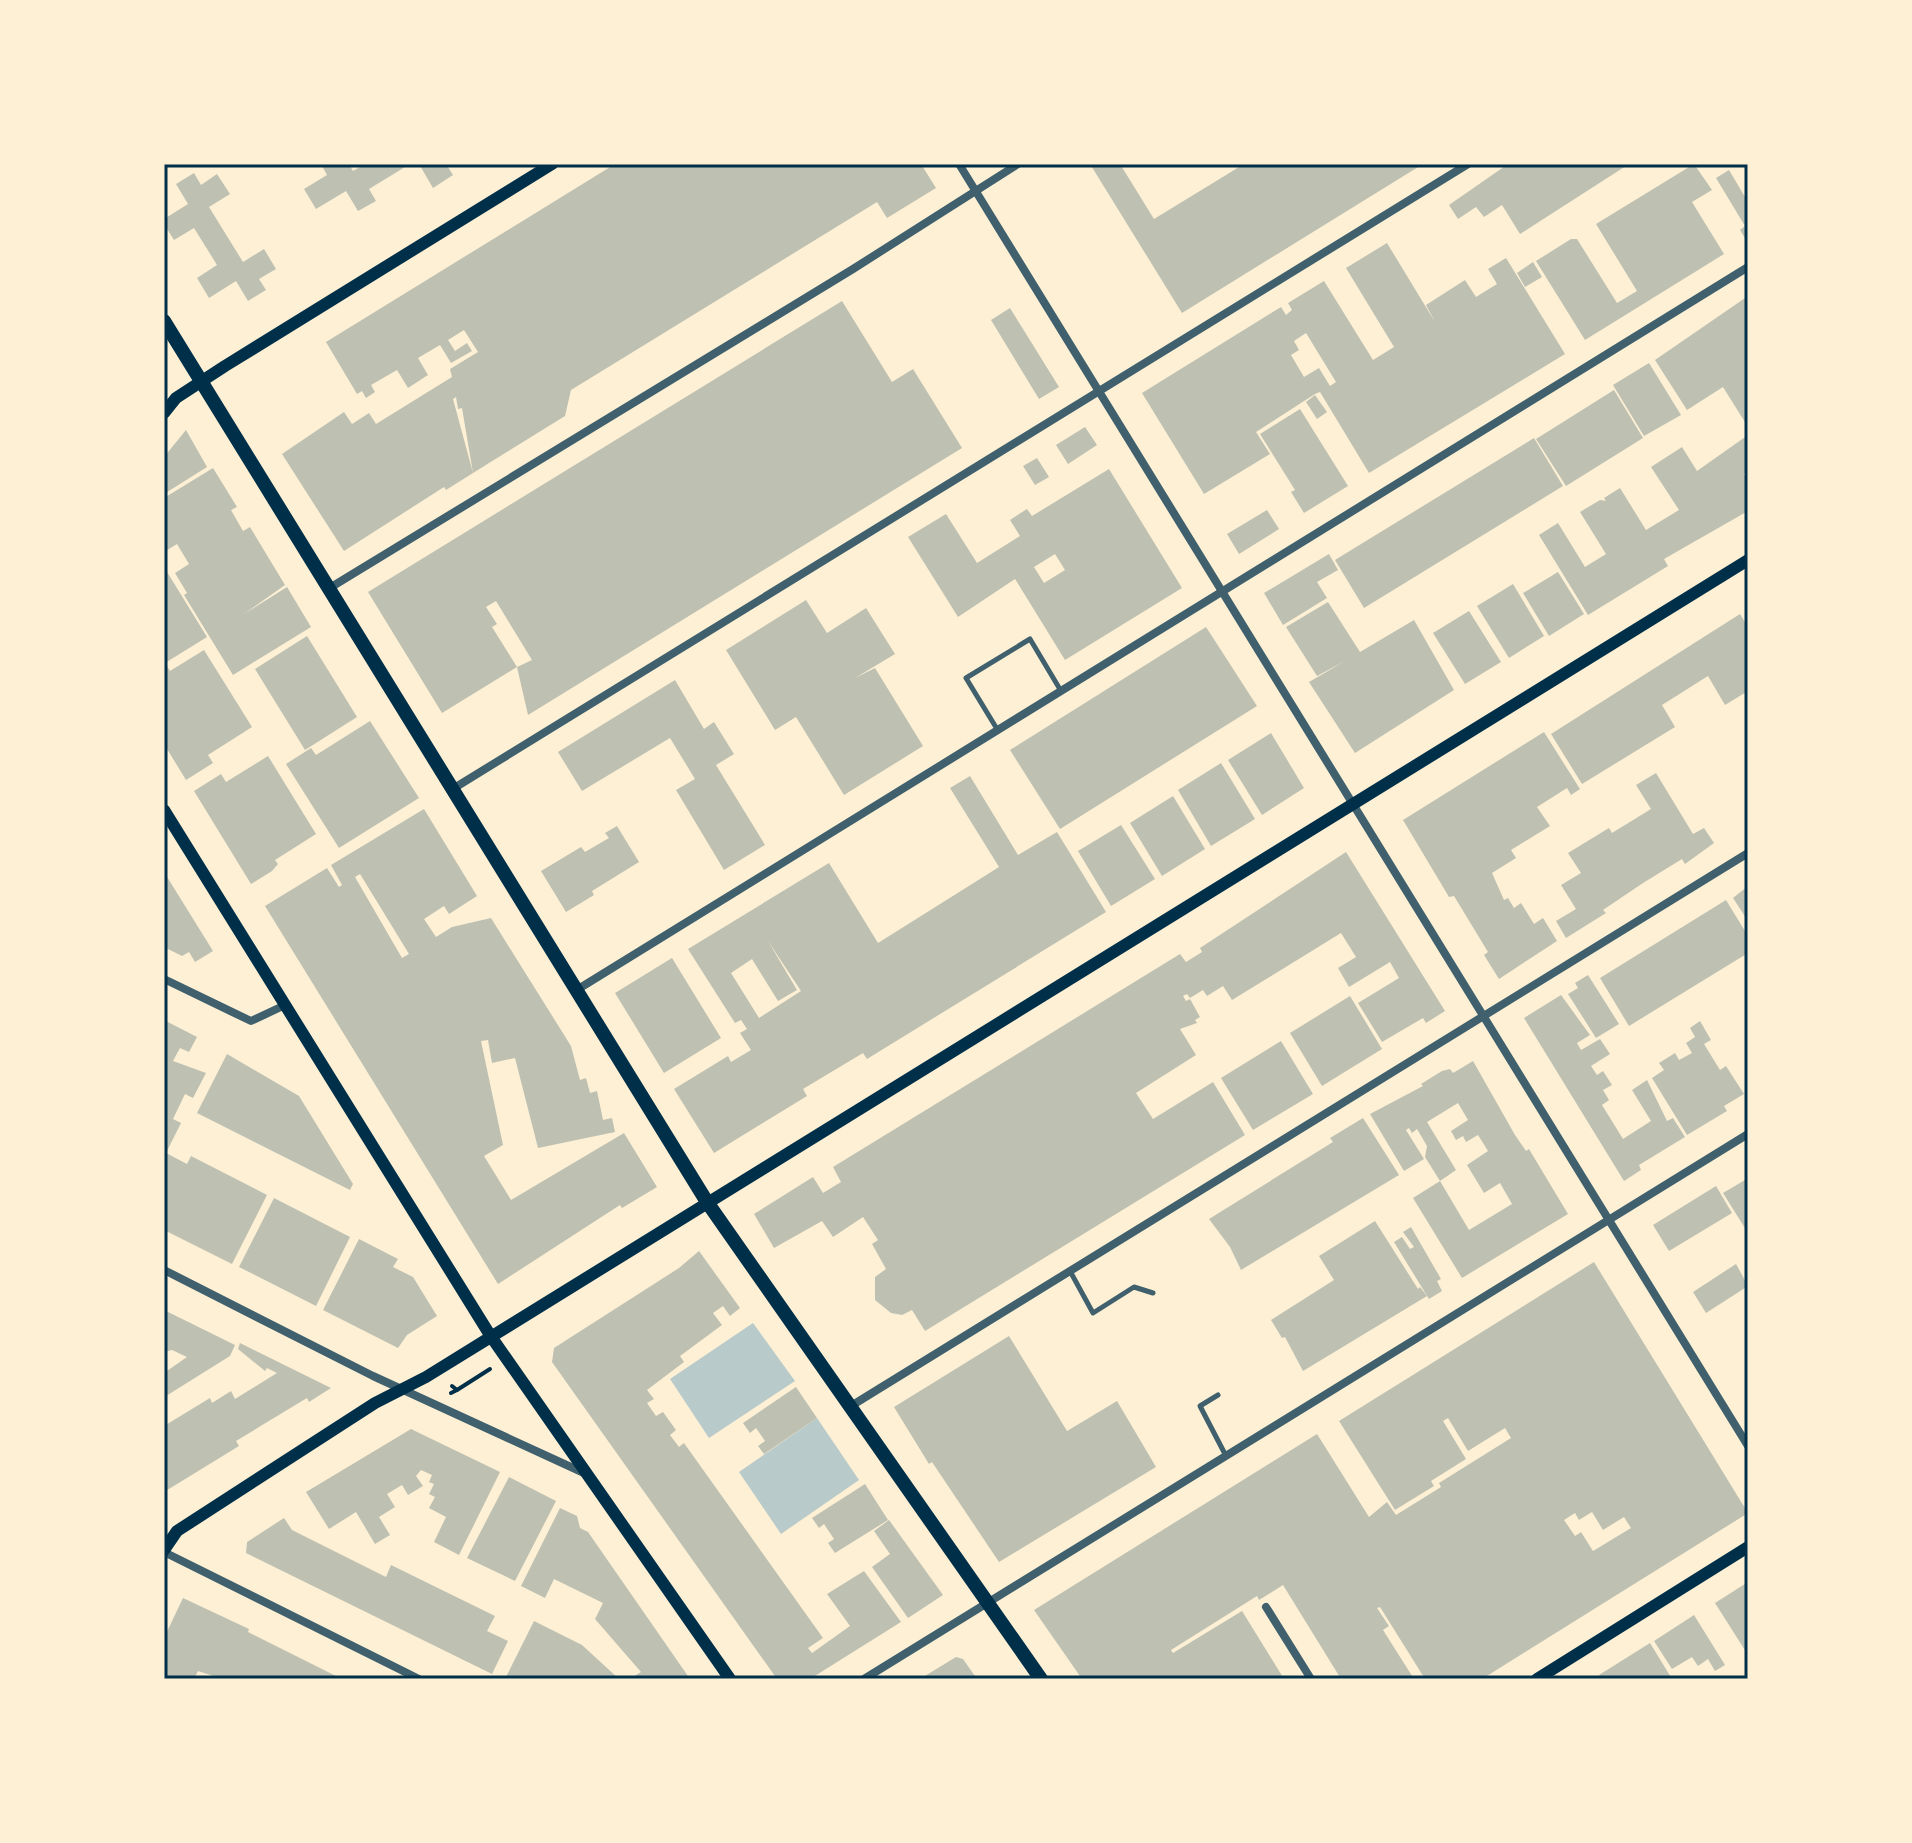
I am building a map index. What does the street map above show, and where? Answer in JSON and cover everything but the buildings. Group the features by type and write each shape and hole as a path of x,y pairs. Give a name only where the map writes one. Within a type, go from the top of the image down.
{"main road":[{"path":"164,413 176,398 200,382 552,164"},
{"path":"164,321 574,991 707,1202 1041,1679"},
{"path":"164,1551 177,1531 375,1403 405,1389 1748,560"},
{"path":"164,810 490,1335 730,1679"},
{"path":"1537,1679 1748,1547"}],"street":[{"path":"959,164 1748,1446"},
{"path":"327,589 853,269 1018,164"},
{"path":"451,790 1468,164"},
{"path":"574,991 1748,267"},
{"path":"851,1406 1748,853"},
{"path":"164,979 251,1021 283,1006"},
{"path":"864,1679 1748,1134"},
{"path":"164,1270 588,1475"},
{"path":"164,1551 419,1679"},
{"path":"1266,1607 1311,1679"}],"lane":[{"path":"997,729 966,678 1030,639 1061,691"},
{"path":"1070,1271 1093,1313 1134,1287 1153,1293"},
{"path":"1218,1395 1200,1406 1226,1456"}],"path":[{"path":"451,1393 490,1369"}],"shaded area":[{"path":"753,1323 795,1381 709,1438 670,1379"},
{"path":"817,1418 859,1480 781,1534 739,1472"}]}
